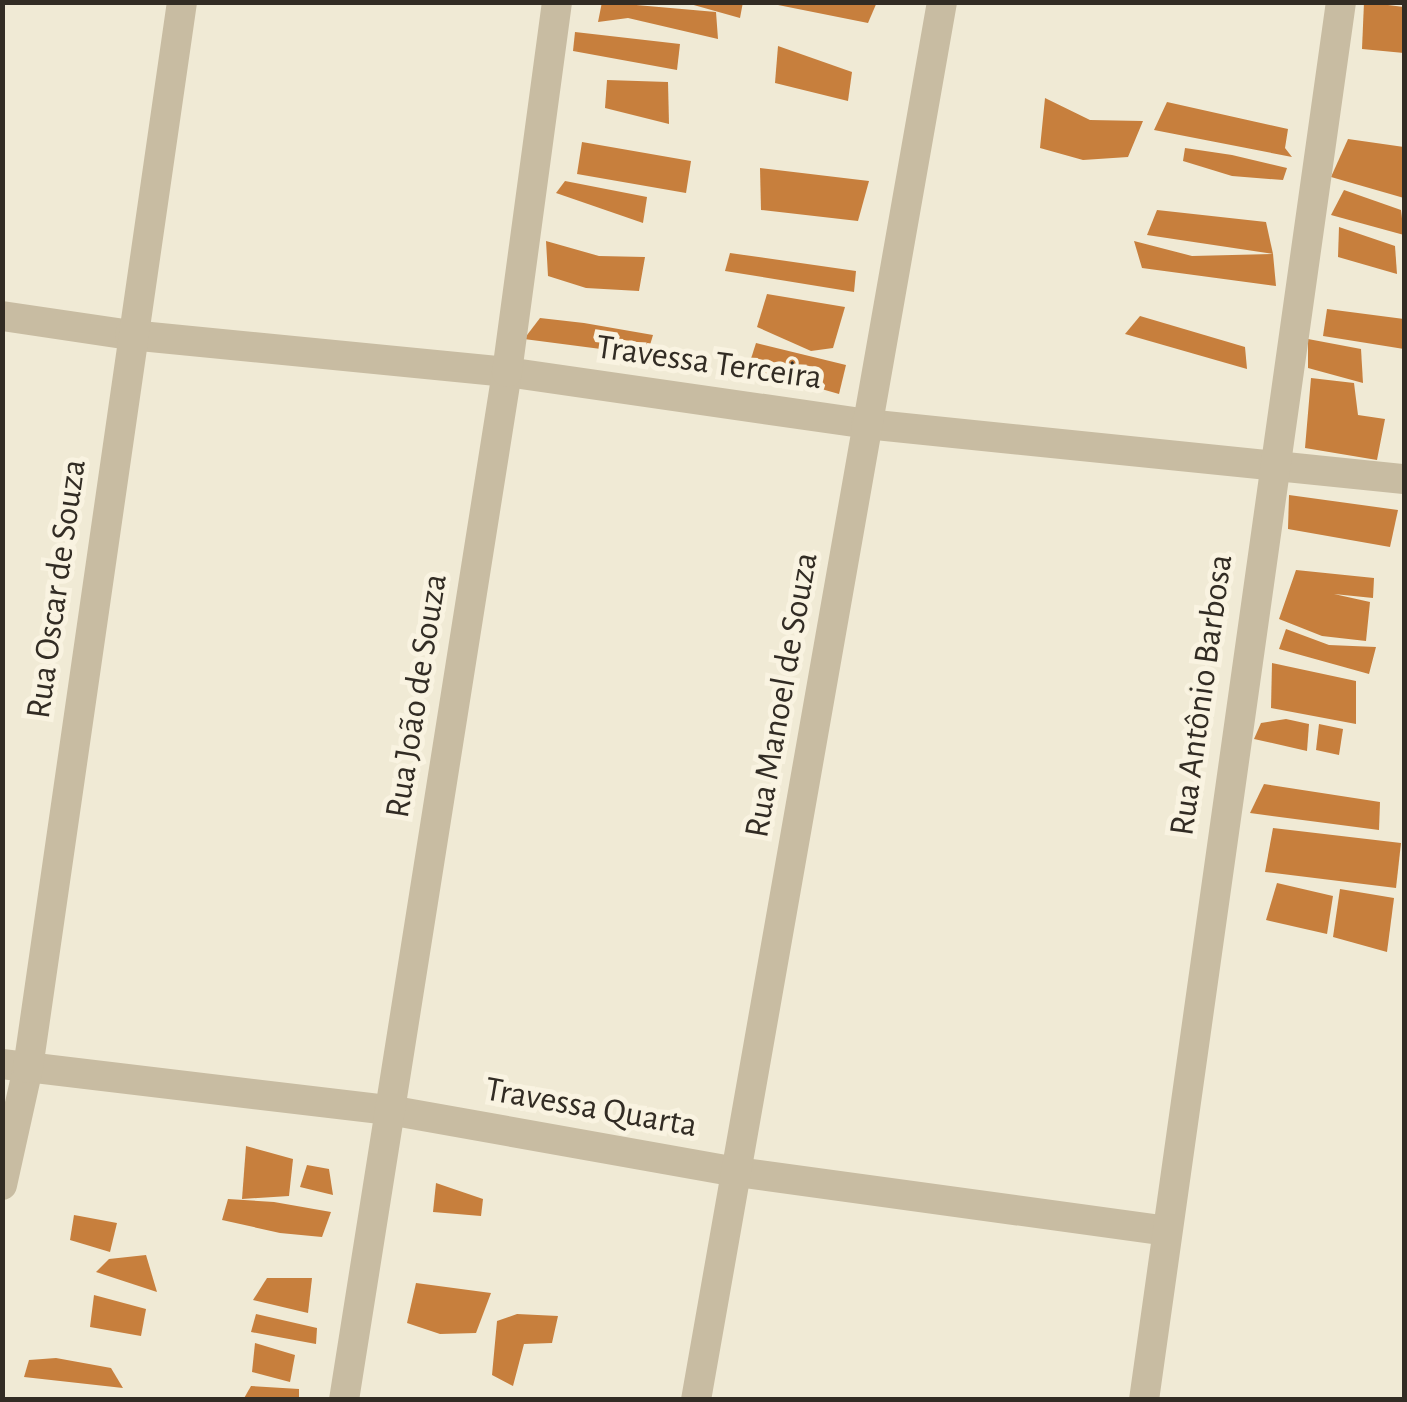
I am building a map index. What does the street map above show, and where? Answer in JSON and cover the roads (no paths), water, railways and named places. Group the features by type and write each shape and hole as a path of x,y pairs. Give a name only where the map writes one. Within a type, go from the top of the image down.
{"street":[{"name":"Rua Oscar de Souza","path":"2,1185 15,1066 182,2"},
{"name":"Rua João de Souza","path":"344,1400 507,372 556,2"},
{"name":"Rua Manoel de Souza","path":"696,1400 942,2"},
{"name":"Rua Antônio Barbosa","path":"1144,1400 1272,463 1341,2"},
{"name":"Travessa Terceira","path":"2,316 130,335 507,372 866,424 1404,479"},
{"name":"Travessa Quarta","path":"15,1066 388,1110 737,1172 1166,1231"}]}
